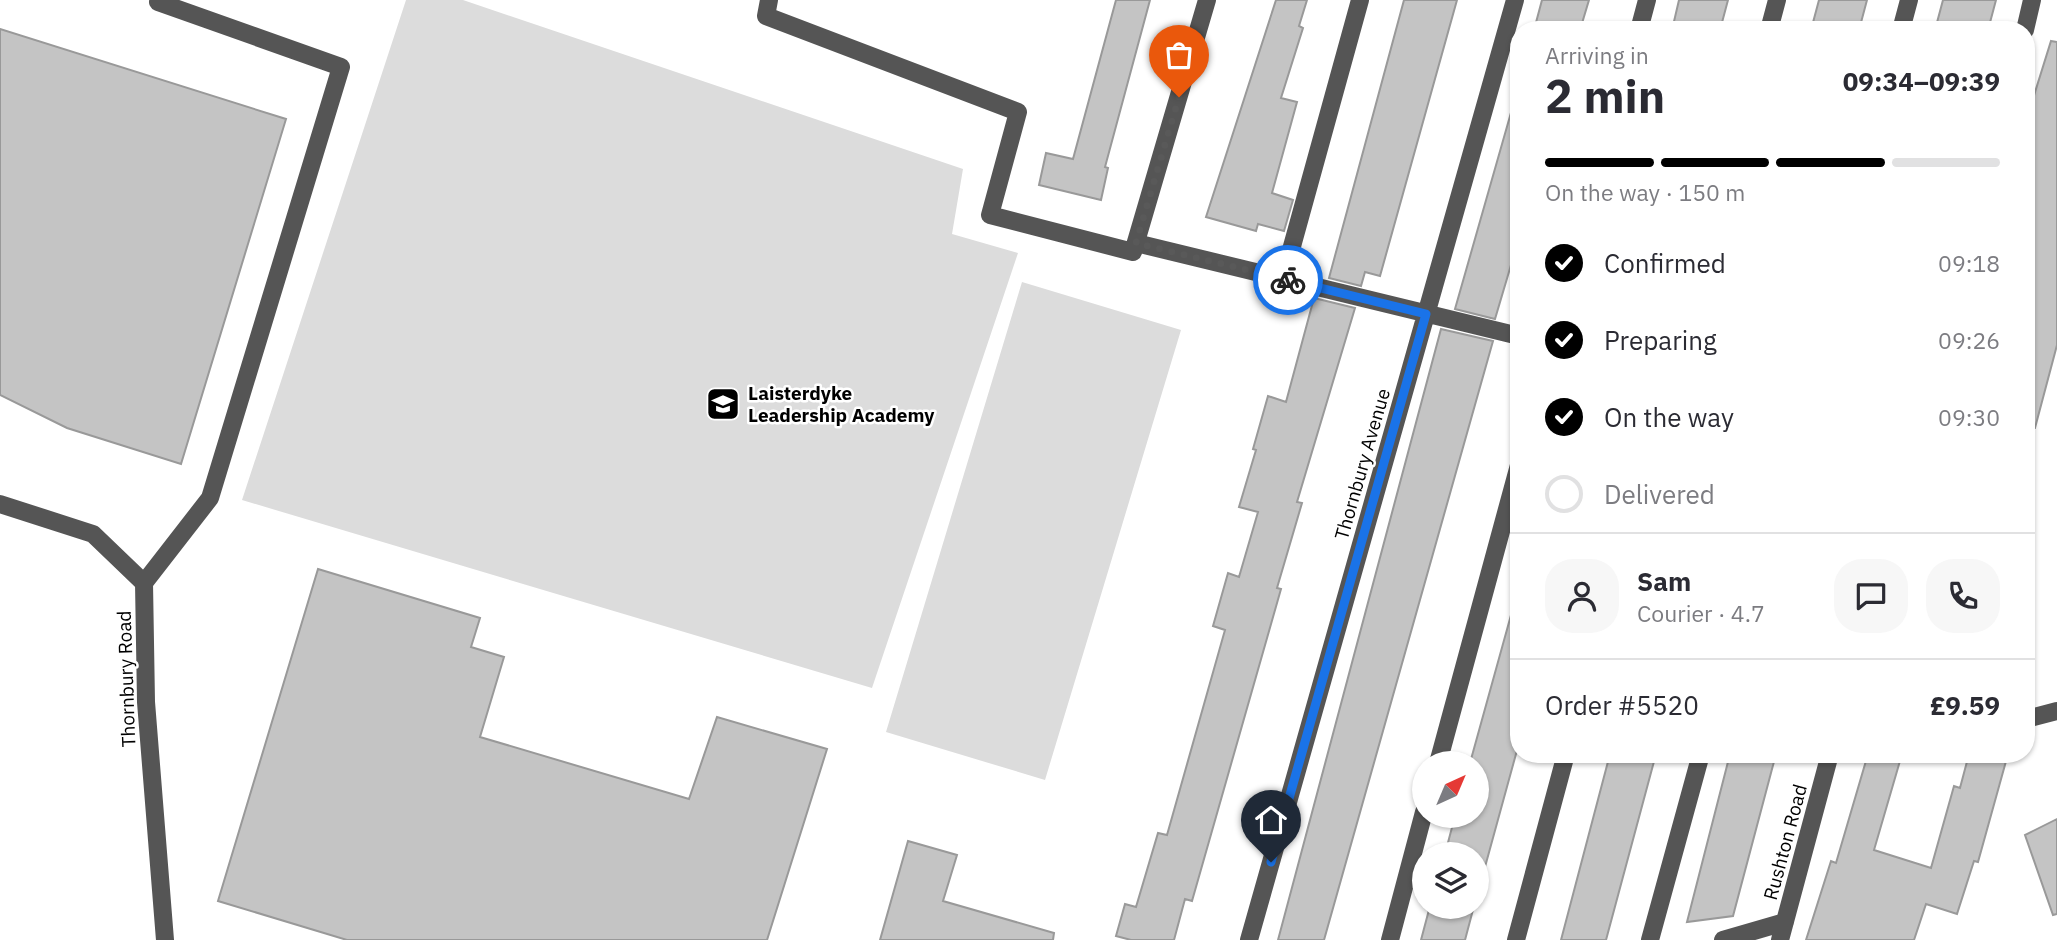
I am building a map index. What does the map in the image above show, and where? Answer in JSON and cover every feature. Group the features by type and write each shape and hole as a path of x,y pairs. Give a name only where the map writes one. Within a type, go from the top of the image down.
{"street":[{"path":"1134,247 1208,0"},
{"path":"1283,279 1360,0"},
{"name":"Thornbury Avenue","path":"1249,940 1516,0"},
{"path":"1641,21 1647,0"},
{"path":"1771,21 1777,0"},
{"path":"1903,21 1909,0"},
{"path":"2027,21 2032,0"},
{"path":"144,583 210,498 341,67 158,2"},
{"path":"767,8 1018,112 990,215 1283,279 1510,334"},
{"path":"1441,751 1510,498"},
{"name":"Thornbury Road","path":"0,504 93,534 144,583 146,702 165,940"},
{"path":"2035,717 2057,711"},
{"path":"1516,940 1564,763"},
{"path":"1650,940 1699,763"},
{"name":"Rushton Road","path":"1780,940 1828,763"},
{"path":"1390,940 1420,828"},
{"path":"1723,940 1784,922"}],"shaded area":[{"path":"406,0 463,0 963,169 952,234 1018,253 872,688 242,500"},
{"path":"1022,282 1181,330 1045,780 886,732"}],"building":[{"path":"1116,0 1150,0 1105,167 1108,168 1101,200 1039,185 1046,153 1073,159"},
{"path":"1276,0 1307,0 1299,26 1303,28 1281,98 1297,102 1272,193 1293,200 1284,231 1258,224 1256,231 1206,217"},
{"path":"1404,0 1457,0 1380,276 1365,272 1361,286 1329,278"},
{"path":"1542,0 1589,0 1583,21 1536,21"},
{"path":"1679,0 1728,0 1722,21 1674,21"},
{"path":"1819,0 1867,0 1861,21 1813,21"},
{"path":"1943,0 1996,0 1990,21 1937,21"},
{"path":"0,29 286,119 181,464 67,428 0,395"},
{"path":"2051,41 2057,42 2057,345 2035,428 2035,92"},
{"path":"1510,116 1510,268 1495,319 1455,309"},
{"path":"1314,298 1355,308 1297,502 1302,503 1277,588 1281,589 1192,901 1185,899 1174,940 1131,940 1116,936 1125,904 1136,907 1158,833 1167,835 1225,630 1213,626 1228,573 1239,577 1258,512 1239,507 1256,450 1253,449 1268,396 1286,402"},
{"path":"1441,329 1493,341 1324,940 1278,940"},
{"path":"318,569 480,618 471,647 504,657 480,737 689,799 717,717 827,749 767,940 347,940 218,901"},
{"path":"1510,619 1510,763 1514,763 1489,852 1489,842 1448,842 1452,828 1489,828 1489,751 1473,751"},
{"path":"1608,763 1654,763 1606,940 1561,940"},
{"path":"1728,763 1774,763 1733,916 1687,922"},
{"path":"1865,763 1899,763 1874,850 1931,868 1954,786 1960,788 1967,763 2006,763 1978,862 1974,861 1957,914 1926,904 1914,940 1806,940 1831,861 1836,863"},
{"path":"2057,819 2057,914 2053,915 2025,835"},
{"path":"908,841 957,855 943,901 1054,933 1053,940 880,940"},
{"path":"1427,919 1471,919 1465,940 1421,940"}],"way so far":[{"path":"1179,97 1136,243 1288,280"}],"place":[{"name":"Laisterdyke Leadership Academy","path":"723,404"}],"route":[{"path":"1271,862 1426,314 1288,280"}]}
